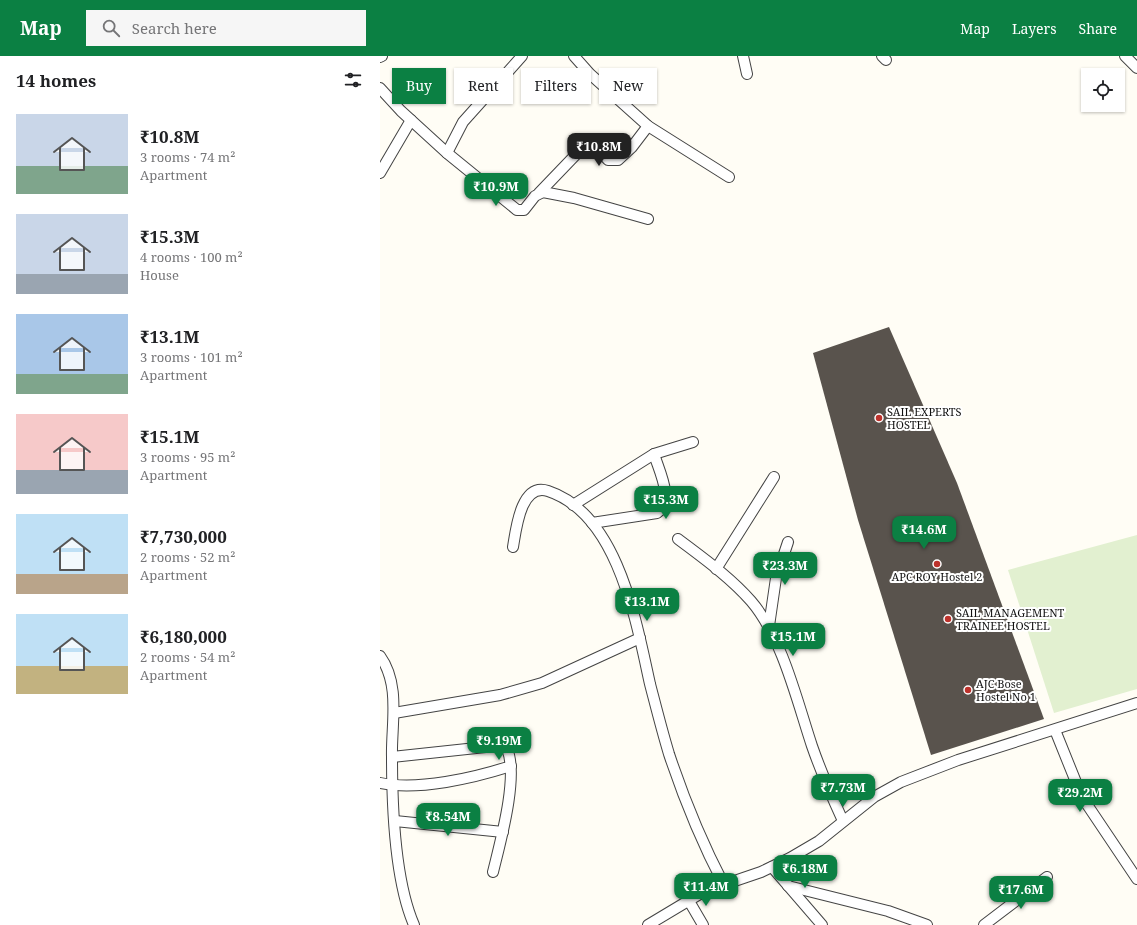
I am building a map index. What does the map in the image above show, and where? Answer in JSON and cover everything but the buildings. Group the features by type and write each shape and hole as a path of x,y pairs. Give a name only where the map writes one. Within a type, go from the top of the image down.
{"street":[{"path":"447,153 463,122 522,56"},
{"path":"574,56 590,74 648,126 729,177"},
{"path":"743,56 747,74"},
{"path":"1125,56 1137,68"},
{"path":"380,88 411,120 447,153 517,210 524,210 587,143 592,142 608,160 618,160 632,147 648,126"},
{"path":"380,173 411,120"},
{"path":"539,193 574,198 648,219"},
{"path":"573,505 654,454 693,442"},
{"path":"592,523 657,513 663,509 666,500 664,485 654,454"},
{"path":"716,569 774,478"},
{"path":"513,547 518,521 525,502 532,492 543,490 559,495 580,509 600,532 618,566 640,638 669,754 707,851 724,885"},
{"path":"678,539 716,569 752,602 769,626 789,676 829,789 843,821"},
{"path":"769,626 776,578 788,542"},
{"path":"394,713 493,697 542,683 640,638"},
{"path":"380,656 389,677 393,695 394,713 392,757 395,821 400,869 407,908 414,925"},
{"path":"648,925 714,888 772,867 819,841 874,797 901,782 958,760 1137,703"},
{"path":"1055,730 1082,797 1137,879"},
{"path":"392,757 503,746 509,752 511,766 509,798 503,832 493,872"},
{"path":"380,783 393,786 473,777 511,766"},
{"path":"395,821 503,832"},
{"path":"772,867 822,925"},
{"path":"984,925 1046,877"},
{"path":"788,886 888,911 927,925"},
{"path":"689,901 703,925"}],"green space":[{"path":"1137,535 1137,689 1054,713 1008,570"}],"place":[{"name":"SAIL EXPERTS HOSTEL","path":"879,418"},
{"name":"APC ROY Hostel 2","path":"937,564"},
{"name":"SAIL MANAGEMENT TRAINEE HOSTEL","path":"948,619"},
{"name":"AJC Bose Hostel No 1","path":"968,690"}]}
